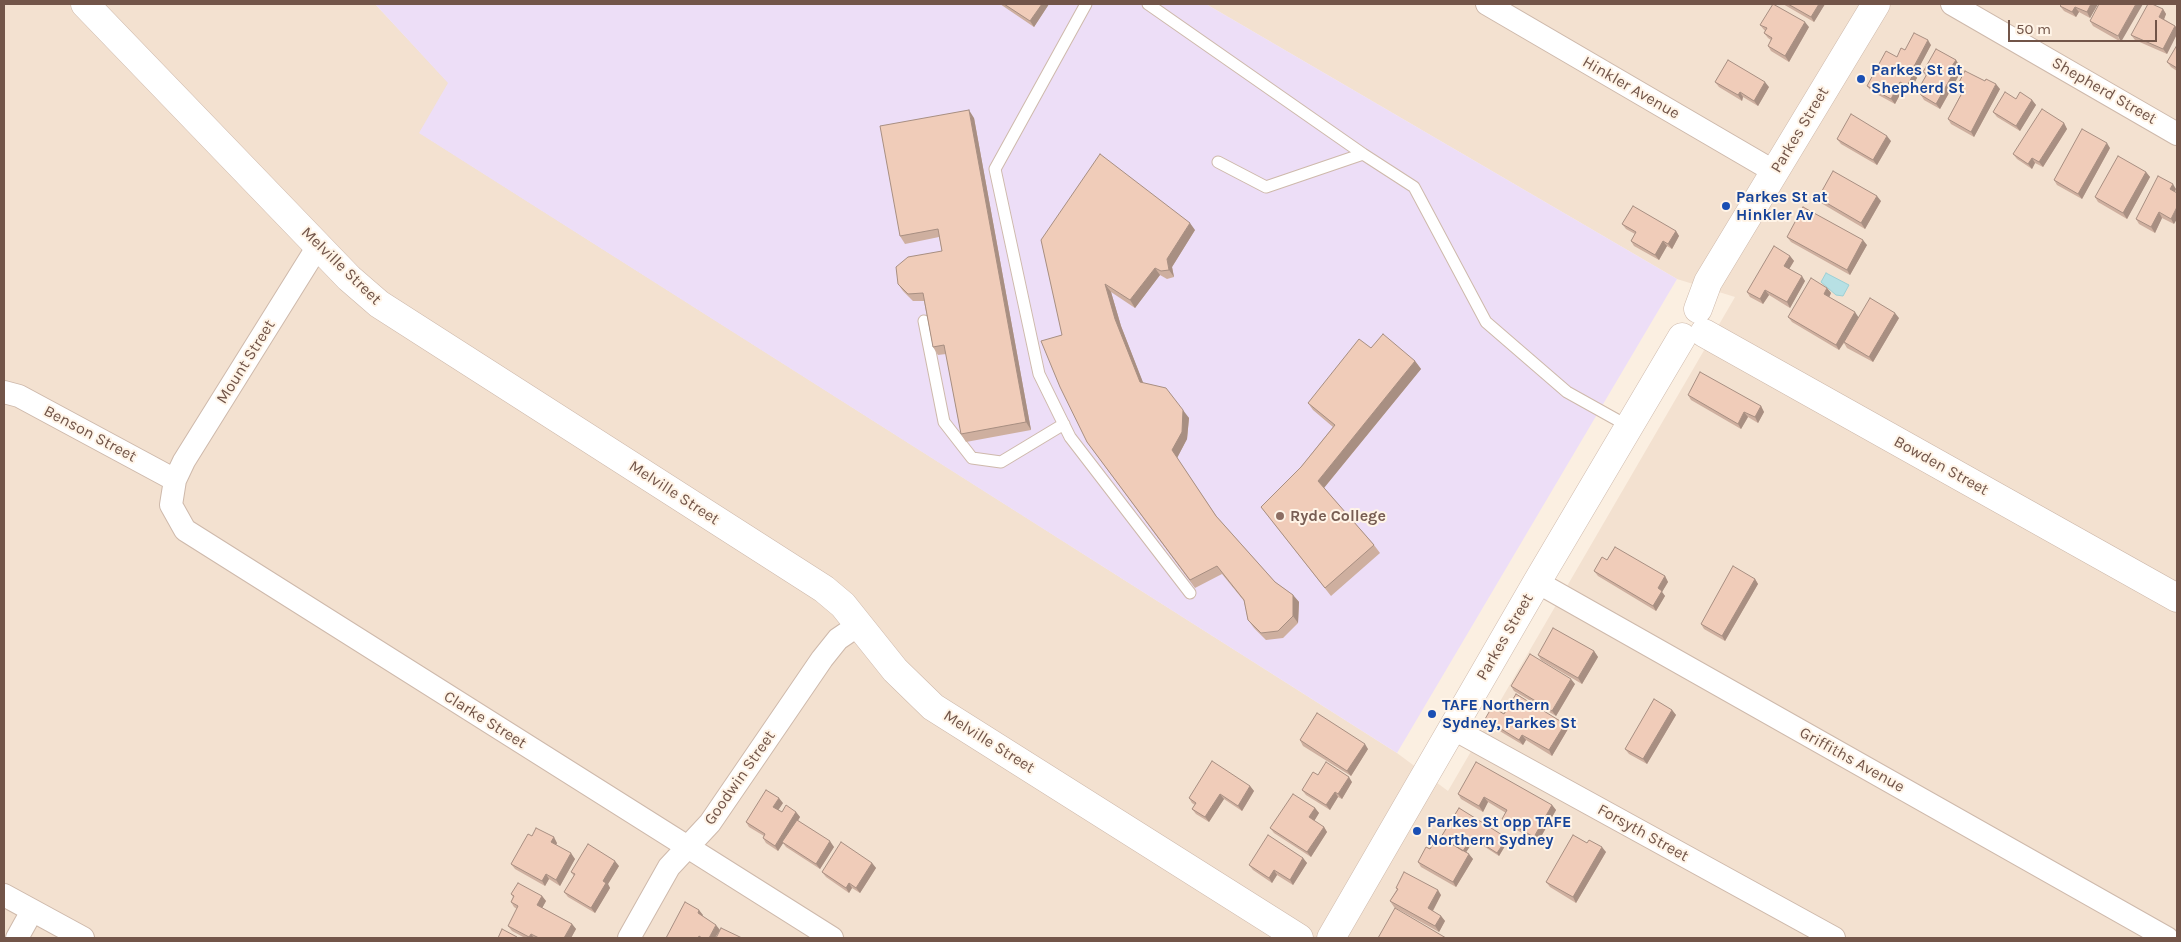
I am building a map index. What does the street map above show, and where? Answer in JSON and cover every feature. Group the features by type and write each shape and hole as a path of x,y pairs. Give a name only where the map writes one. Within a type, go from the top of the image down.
{"street":[{"name":"Melville Street","path":"85,4 318,246 378,304 824,589 843,605 860,624 895,670 933,706 1299,938"},
{"name":"Hinkler Avenue","path":"1486,4 1775,172"},
{"name":"Parkes Street","path":"1331,938 1628,426 1695,326 1708,282 1876,4"},
{"name":"Shepherd Street","path":"1952,4 2177,134"},
{"name":"Mount Street","path":"175,480 318,246"},
{"name":"Bowden Street","path":"1695,326 2177,598"},
{"name":"Benson Street","path":"4,392 19,396 175,480"},
{"name":"Clarke Street","path":"175,480 171,505 185,530 832,938"},
{"name":"Griffiths Avenue","path":"1537,582 2167,938"},
{"name":"Goodwin Street","path":"629,938 669,867 710,823 822,659 838,640 860,624"},
{"name":"Forsyth Street","path":"1452,728 1834,938"},
{"path":"4,895 82,938"},
{"path":"17,938 32,911"}],"lane":[{"path":"1086,4 994,169 1039,374 1070,437 1190,593"},
{"path":"1148,4 1362,154 1414,187 1486,322 1567,392 1628,426"},
{"path":"1218,162 1266,187 1362,154"},
{"path":"924,321 944,422 972,458 1001,462 1064,424"}],"shaded area":[{"path":"4,4 375,4 449,83 420,133 1397,753 1448,791 1735,297 1677,279 1206,4 2177,4 2177,938 4,938"},
{"name":"Ryde College","path":"375,4 1206,4 1677,279 1397,753 419,133 448,83"}],"water":[{"path":"1826,273 1849,285 1843,296 1836,295 1821,282"}],"building":[{"path":"1004,4 1042,4 1030,21"},
{"path":"1773,4 1805,22 1785,56 1768,46 1772,38 1764,33 1767,28 1760,25"},
{"path":"1788,4 1819,4 1811,17"},
{"path":"2062,4 2091,4 2087,12 2075,7 2072,12 2060,6"},
{"path":"2099,4 2136,4 2118,36 2090,21"},
{"path":"2148,4 2163,9 2159,17 2175,26 2163,49 2131,35"},
{"path":"1914,33 1928,40 1911,72 1914,73 1907,86 1900,82 1891,99 1867,86 1886,51 1897,57 1901,48 1905,50"},
{"path":"2177,45 2177,68 2167,62"},
{"path":"1936,49 1956,60 1950,69 1954,72 1936,104 1921,95 1919,88 1927,74 1923,72"},
{"path":"1728,60 1765,82 1754,101 1740,92 1738,95 1715,82"},
{"path":"1965,71 1996,84 1971,132 1948,119 1962,93 1959,91 1961,88 1958,84"},
{"path":"2005,92 2016,99 2020,92 2032,100 2016,126 1993,112"},
{"path":"2042,109 2064,123 2039,162 2032,158 2028,164 2013,154"},
{"path":"969,110 1026,422 961,434 944,345 933,347 923,293 908,294 898,284 896,267 908,257 942,251 938,229 900,236 880,126"},
{"path":"1851,114 1887,136 1873,160 1837,139"},
{"path":"2082,129 2107,143 2078,194 2054,180"},
{"path":"1100,154 1190,223 1167,259 1169,270 1161,271 1155,268 1130,300 1105,284 1115,319 1140,382 1166,388 1183,410 1182,432 1172,450 1216,516 1275,582 1293,595 1293,616 1278,631 1261,633 1248,620 1244,600 1217,566 1190,580 1087,442 1060,387 1041,341 1062,335 1041,240"},
{"path":"2118,156 2146,172 2123,213 2095,197"},
{"path":"1833,171 1877,196 1861,223 1818,198"},
{"path":"2158,176 2173,184 2170,189 2177,193 2177,207 2171,219 2159,212 2151,227 2136,219"},
{"path":"1633,206 1676,231 1668,244 1663,241 1655,255 1631,241 1636,232 1622,224"},
{"path":"1803,207 1863,240 1847,270 1787,237"},
{"path":"1774,246 1790,256 1784,266 1802,276 1787,302 1765,290 1760,299 1747,292"},
{"path":"1811,278 1827,288 1824,294 1855,312 1836,345 1788,317"},
{"path":"1870,298 1895,313 1869,357 1844,342"},
{"path":"1383,334 1415,361 1318,481 1374,545 1325,588 1261,507 1301,467 1335,425 1308,403 1359,339 1371,348"},
{"path":"1700,372 1761,406 1755,417 1744,412 1738,424 1688,395"},
{"path":"1615,547 1665,576 1658,588 1662,591 1653,606 1594,571 1602,557 1607,560"},
{"path":"1733,566 1755,579 1722,636 1701,624"},
{"path":"1553,628 1594,651 1578,678 1538,655"},
{"path":"1530,654 1571,679 1552,711 1511,686"},
{"path":"1516,694 1565,724 1549,750 1522,735 1519,740 1485,719 1492,707 1504,714"},
{"path":"1654,699 1672,710 1643,759 1625,749"},
{"path":"1317,713 1365,744 1347,771 1300,740"},
{"path":"1212,761 1250,786 1238,806 1220,794 1205,817 1192,809 1196,803 1189,798"},
{"path":"1326,762 1349,777 1338,794 1335,792 1326,805 1302,790 1313,772 1318,775"},
{"path":"1476,762 1552,805 1534,837 1502,819 1507,810 1484,797 1479,806 1458,794"},
{"path":"766,790 779,798 773,807 782,812 786,805 796,812 775,846 763,838 765,834 746,822"},
{"path":"1293,794 1315,808 1309,817 1324,827 1307,852 1270,828"},
{"path":"1459,808 1507,838 1497,853 1472,837 1463,851 1441,837"},
{"path":"797,820 830,841 816,864 782,842"},
{"path":"536,828 554,837 551,842 571,853 556,880 546,874 542,881 511,864 528,834 532,836"},
{"path":"1268,835 1303,858 1290,880 1274,870 1269,878 1249,865"},
{"path":"1573,835 1587,843 1589,840 1602,847 1573,897 1546,882"},
{"path":"1438,836 1469,854 1453,882 1418,862 1426,847 1430,849"},
{"path":"841,842 872,863 856,888 849,883 846,888 822,872"},
{"path":"588,844 615,861 603,881 606,883 591,908 564,892 575,874 571,872"},
{"path":"1404,872 1438,890 1428,908 1441,916 1435,926 1390,901 1398,889 1396,888"},
{"path":"518,883 542,896 537,905 572,924 564,938 539,938 531,934 529,937 508,926 518,906 511,902 514,896 511,894"},
{"path":"685,902 699,910 698,913 716,925 709,938 699,936 698,938 666,938"},
{"path":"1395,908 1446,938 1378,938"},
{"path":"721,928 742,938 716,938"},
{"path":"502,929 517,937 517,938 498,938"}],"place":[{"name":"Parkes St at Shepherd St","path":"1861,79"},
{"name":"Parkes St at Hinkler Av","path":"1726,206"},
{"name":"Ryde College","path":"1280,516"},
{"name":"TAFE Northern Sydney, Parkes St","path":"1432,714"},
{"name":"Parkes St opp TAFE Northern Sydney","path":"1417,831"}]}
